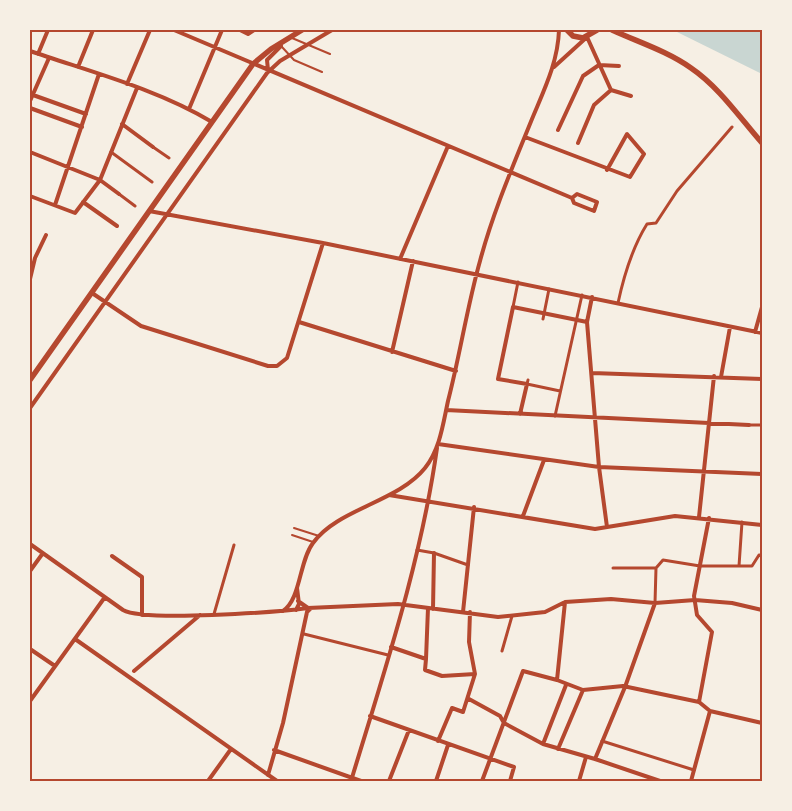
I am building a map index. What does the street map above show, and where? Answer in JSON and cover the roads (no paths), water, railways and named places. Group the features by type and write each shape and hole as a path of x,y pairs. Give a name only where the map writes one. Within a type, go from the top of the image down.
{"main road":[{"path":"30,380 253,64 302,30"},
{"path":"567,30 576,37 587,37 597,30"},
{"path":"612,30 646,44 692,69 709,83 762,143"}],"street":[{"path":"38,54 48,30"},
{"path":"78,67 93,30"},
{"path":"127,84 150,30"},
{"path":"174,30 572,198 574,203 594,211 597,202 576,194 572,198"},
{"path":"189,109 222,30"},
{"path":"240,30 248,34 254,30"},
{"path":"30,408 269,71 289,56 332,30"},
{"path":"352,779 403,605 417,550 429,501 438,444 477,274 493,217 553,68 559,30"},
{"path":"553,68 566,54 587,37 611,90 631,96"},
{"path":"269,71 267,60 288,38"},
{"path":"30,51 127,84 189,109 212,122"},
{"path":"30,101 49,58"},
{"path":"558,130 583,76 599,65 619,66"},
{"path":"55,205 99,74"},
{"path":"30,196 75,212 100,180 137,88"},
{"path":"578,143 594,105 611,90"},
{"path":"32,95 86,114"},
{"path":"30,108 82,127"},
{"path":"122,124 169,158"},
{"path":"618,302 625,272 639,237 647,224 656,223 677,191 732,127"},
{"path":"525,137 607,170 630,177 644,154 626,134 607,170"},
{"path":"400,258 448,146"},
{"path":"30,152 100,180 135,206"},
{"path":"111,152 152,182"},
{"path":"83,202 118,227"},
{"path":"149,211 400,258 762,333"},
{"path":"30,279 35,258 46,235"},
{"path":"92,293 133,322 158,332 268,366 283,363 287,358 299,322 323,243"},
{"path":"30,254 35,258"},
{"path":"392,352 413,261"},
{"path":"518,282 498,379 527,382 560,391"},
{"path":"543,320 549,288"},
{"path":"555,416 582,295"},
{"path":"592,297 587,322 594,418 607,527"},
{"path":"513,307 587,322"},
{"path":"755,332 762,307"},
{"path":"299,322 456,371"},
{"path":"721,377 730,327"},
{"path":"592,373 762,379"},
{"path":"699,517 714,376"},
{"path":"520,414 527,382"},
{"path":"446,410 762,426"},
{"path":"438,444 599,467 762,474"},
{"path":"283,611 291,601 305,558 313,542 334,525 388,495 420,472 438,444"},
{"path":"524,516 544,460"},
{"path":"388,495 474,507 595,529 675,516 762,524"},
{"path":"463,612 474,507"},
{"path":"699,702 712,632 697,615 695,600 708,518"},
{"path":"739,566 742,522"},
{"path":"30,544 128,613 142,616 283,611 376,604 403,605 498,616 545,612 565,602 610,599 655,603 695,600 732,603 762,610"},
{"path":"214,614 234,545"},
{"path":"417,550 434,553 468,565"},
{"path":"30,571 43,553"},
{"path":"433,609 434,553"},
{"path":"595,758 625,687 655,603 656,568 663,560 700,566 752,566 759,555 762,556"},
{"path":"112,556 142,577 142,616"},
{"path":"613,568 656,568"},
{"path":"296,610 298,601 297,585"},
{"path":"30,702 105,597"},
{"path":"291,601 292,606 307,618"},
{"path":"298,601 310,608"},
{"path":"557,680 565,602"},
{"path":"268,775 310,608"},
{"path":"428,608 425,670 442,676 475,674"},
{"path":"438,741 452,708 463,712 469,699 475,674 469,642 470,612"},
{"path":"130,678 134,671 200,614"},
{"path":"502,651 512,615"},
{"path":"304,634 388,655"},
{"path":"75,639 277,781"},
{"path":"390,647 426,659"},
{"path":"30,648 55,666"},
{"path":"482,781 488,759 504,723 523,671 557,680 583,690 615,686 625,687 699,702 710,710 762,723"},
{"path":"543,744 566,685"},
{"path":"558,749 583,690"},
{"path":"469,699 500,716 504,723 543,744 595,758 660,781"},
{"path":"691,781 710,710"},
{"path":"370,716 514,767 510,781"},
{"path":"388,781 409,730"},
{"path":"601,741 694,770"},
{"path":"436,781 448,745"},
{"path":"208,781 231,749"},
{"path":"274,750 361,781"},
{"path":"579,781 586,757"}],"lane":[{"path":"288,38 330,54"},
{"path":"281,45 289,56 296,61 322,72"},
{"path":"294,528 319,536"},
{"path":"292,535 313,542"}]}
